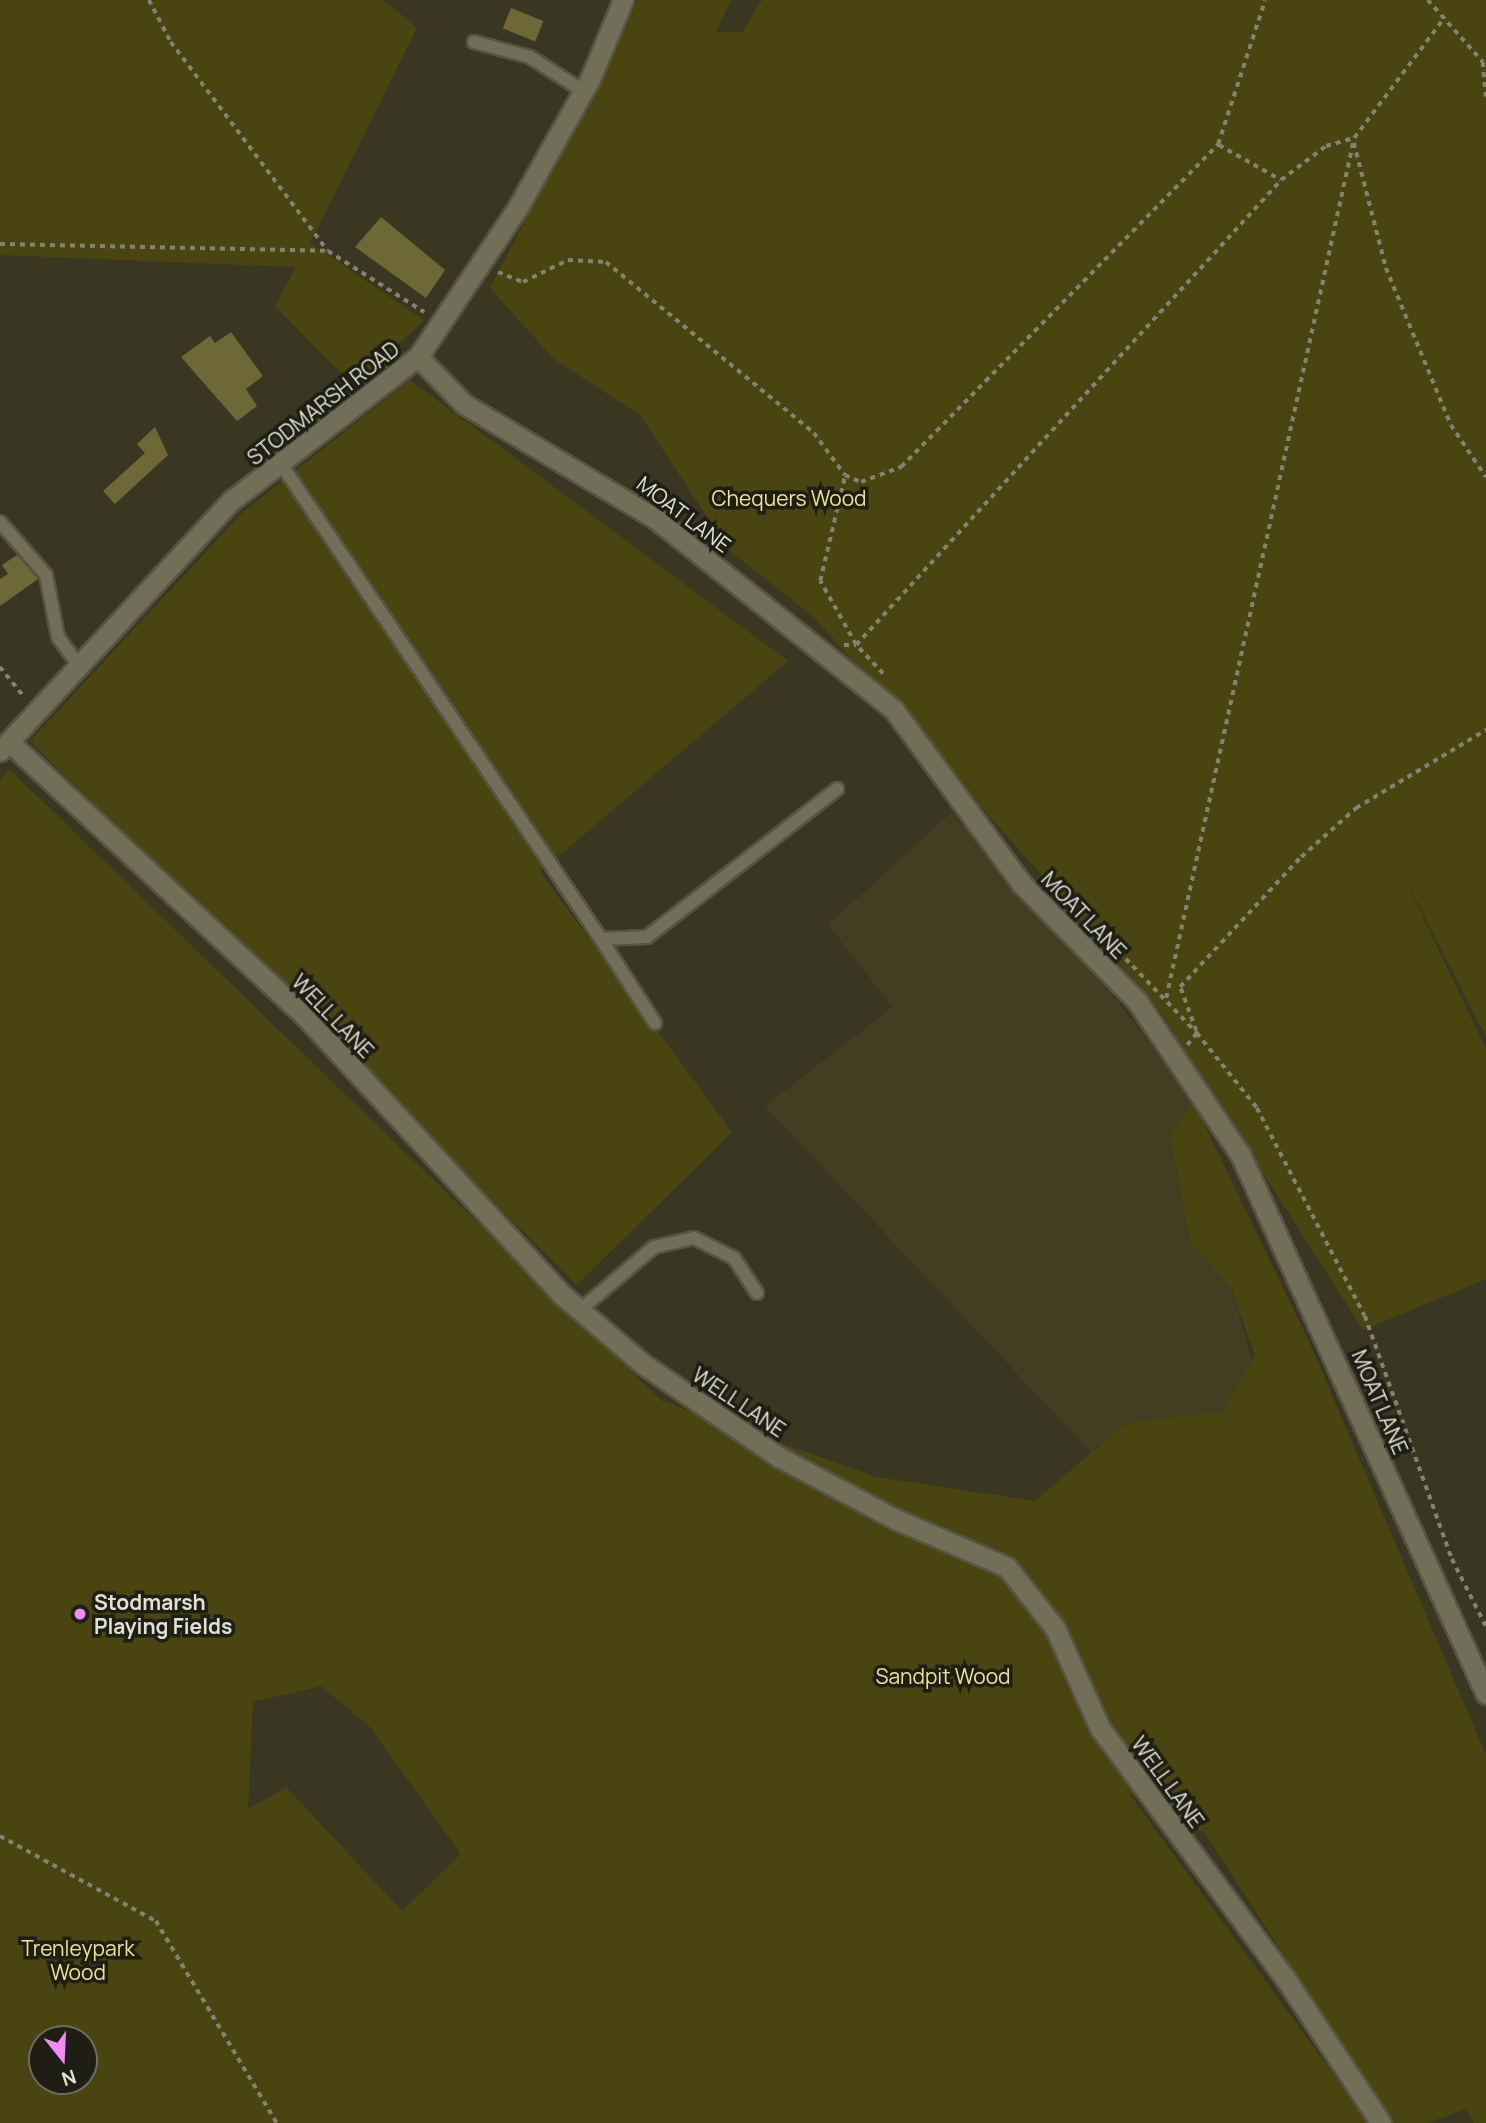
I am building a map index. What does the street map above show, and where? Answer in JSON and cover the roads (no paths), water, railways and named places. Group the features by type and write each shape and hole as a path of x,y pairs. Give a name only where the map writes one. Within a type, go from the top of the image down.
{"street":[{"name":"STODMARSH ROAD","path":"4,747 232,500 283,467 418,357 479,265 583,91 623,0"},
{"name":"MOAT LANE","path":"418,357 464,404 656,519 894,710 1021,883 1138,1001 1241,1156 1486,1693"},
{"name":"WELL LANE","path":"4,747 303,1014 561,1294 643,1364 779,1457 895,1519 1007,1567 1055,1628 1100,1728 1285,1979 1381,2123"}],"lane":[{"path":"474,41 530,57 583,91"},
{"path":"283,467 655,1023"},
{"path":"0,522 46,575 56,601 58,637 78,665"},
{"path":"601,939 647,937 837,789"},
{"path":"580,1310 654,1247 694,1238 734,1258 757,1293"}],"place":[{"name":"Stodmarsh Playing Fields","path":"80,1614"}],"park label":[{"name":"Chequers Wood","path":"789,498"},
{"name":"Sandpit Wood","path":"943,1676"},
{"name":"Trenleypark Wood","path":"78,1960"}]}
